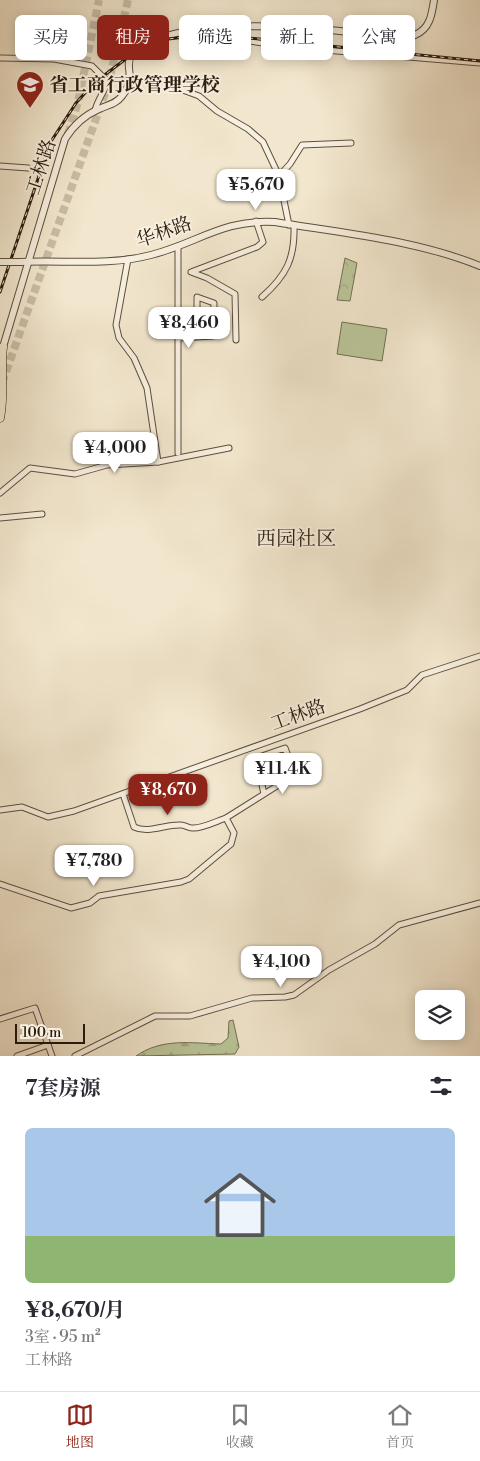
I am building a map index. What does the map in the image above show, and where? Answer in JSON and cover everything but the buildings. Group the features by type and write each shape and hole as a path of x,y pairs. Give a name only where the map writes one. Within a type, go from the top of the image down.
{"highway":[{"path":"0,411 1,348"}],"street":[{"name":"工林路","path":"251,29 316,30 382,38 408,37 421,31 432,18 434,0"},
{"name":"工林路","path":"1,348 30,261 61,148 72,129 95,111 114,103 124,94 129,83 129,58 134,50 179,34"},
{"path":"251,41 289,47 480,63"},
{"path":"0,58 54,59 92,66 107,81 107,86 97,100 95,111"},
{"path":"180,89 199,96 264,142 279,176 292,225 294,245 289,266 262,297"},
{"path":"279,176 290,164 302,145 351,143"},
{"path":"0,166 28,168"},
{"path":"236,340 235,294 214,281 191,272 257,247 263,242 256,221"},
{"name":"华林路","path":"0,262 128,259 151,255 233,224 256,221 292,225 432,249 462,257 480,266"},
{"path":"178,246 178,453"},
{"path":"128,259 116,325 119,338 134,358 147,388 158,462"},
{"path":"179,338 196,337 213,336 214,303 197,297 196,337"},
{"path":"0,493 30,468 75,474 107,465 158,462 229,448"},
{"path":"0,518 42,514"},
{"name":"工林路","path":"0,810 22,807 44,817 51,817 123,794 407,690 422,675 480,656"},
{"path":"123,794 134,827 149,830 178,824 191,828 226,818 288,779 293,772 285,748 256,758 264,794"},
{"path":"0,884 71,908 77,908 90,903 99,896 181,882 189,879 231,844 234,833 226,818"},
{"path":"75,1056 155,1016 190,1016 252,998 285,998 294,995 329,970 382,939 399,925 480,903"},
{"path":"0,1019 35,1008 52,1056"},
{"path":"17,1056 48,1045"}],"green space":[{"path":"345,258 357,263 350,301 337,300"},
{"path":"342,322 387,329 382,361 337,354"},
{"path":"233,1020 239,1047 235,1054 136,1056 156,1046 166,1044 221,1044 228,1038 229,1021"}],"tunnel":[{"path":"68,134 78,102 99,0"},
{"path":"2,383 108,85 128,0"}],"railway":[{"path":"0,292 50,143 76,103 94,83 127,58 168,39 209,34 480,61"}],"place":[{"name":"省工商行政管理学校","path":"30,109"}],"district":[{"name":"西园社区","path":"296,539"}]}
